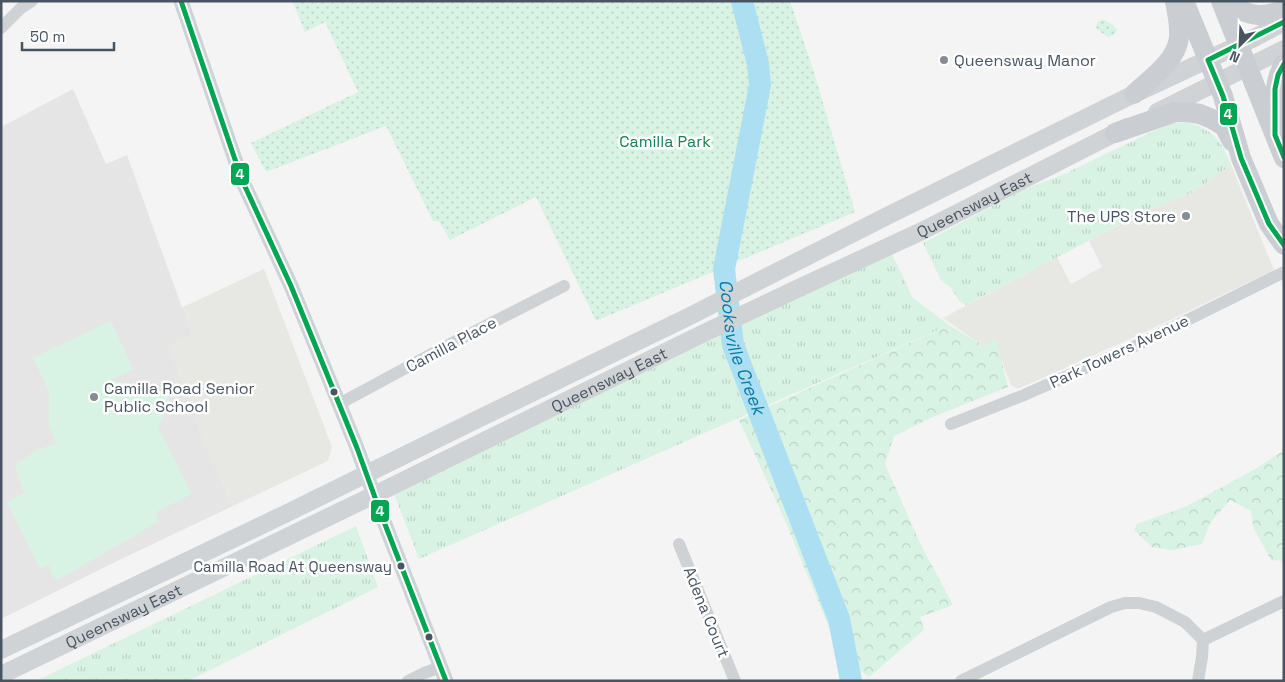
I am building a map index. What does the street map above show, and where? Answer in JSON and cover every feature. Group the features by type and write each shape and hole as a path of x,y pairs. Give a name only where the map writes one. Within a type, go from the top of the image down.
{"main road":[{"path":"1134,94 1166,65 1174,53 1179,37 1179,22 1175,1"},
{"path":"1184,1 1223,96 1241,158"},
{"path":"1221,1 1284,158"},
{"path":"1229,1 1233,7 1254,14 1261,15 1284,11"},
{"name":"Queensway East","path":"1,650 688,317 870,224 1134,94 1239,46 1284,22"},
{"name":"Queensway East","path":"1,675 704,333 922,231 1284,49"},
{"path":"1275,135 1276,89 1278,75 1284,64"},
{"path":"1115,133 1175,112 1200,114 1212,118 1224,126 1241,158 1269,224 1284,245"}],"street":[{"path":"1,28 32,1"},
{"path":"181,1 242,180 291,286 444,674 424,672 408,681"},
{"name":"Park Towers Avenue","path":"951,424 1024,395 1133,346 1284,272"},
{"name":"Camilla Place","path":"339,404 564,286"},
{"name":"Adena Court","path":"679,544 735,681"},
{"path":"1202,640 1284,601"},
{"path":"961,681 1111,607 1125,603 1140,603 1156,607 1185,622 1202,640 1202,657 1198,681"}],"shaded area":[{"name":"Camilla Road Senior Public School","path":"73,89 106,164 127,155 192,335 168,347 206,447 233,506 1,619 1,127"},
{"path":"1231,165 1274,270 1143,333 1018,389 1011,385 995,343 986,348 943,318 1057,257 1071,284 1102,267 1089,241 1142,213 1191,193"},
{"path":"264,269 332,447 328,461 233,506 206,447 167,347 192,335 181,308"}],"green space":[{"name":"Camilla Park","path":"292,1 790,1 813,69 855,212 596,321 536,197 450,240 439,221 433,221 386,126 266,172 251,143 358,92 325,22 305,32"},
{"path":"1104,20 1113,25 1117,30 1114,35 1108,37 1096,28 1098,21"},
{"path":"1185,122 1200,127 1213,135 1223,148 1231,165 1191,193 1142,213 966,305 960,302 950,287 941,280 923,243 1022,190 1062,175 1162,127 1173,123"},
{"path":"890,250 913,298 949,325 419,559 393,491"},
{"path":"111,321 133,369 111,380 167,393 170,402 158,427 192,494 156,512 158,522 59,579 53,577 49,565 40,569 7,502 24,493 15,465 38,449 56,444 49,423 49,392 33,358"},
{"path":"949,325 984,346 996,338 1008,387 933,417 894,436 885,464 919,541 953,605 920,617 924,630 869,677 841,657 783,516 739,420"},
{"path":"1284,450 1284,561 1271,560 1253,527 1251,511 1230,500 1210,523 1202,544 1172,550 1152,547 1134,530 1137,524 1187,506 1257,468"},
{"path":"356,526 378,587 188,681 36,681"}],"waterway":[{"name":"Cooksville Creek","path":"742,1 758,64 760,85 724,269 733,345 839,619 851,681"}],"transit line":[{"name":"4","path":"181,1 242,180 291,286 318,352 357,448 446,681"},
{"name":"4","path":"1284,22 1208,60 1223,96 1241,158 1269,224 1284,245"},
{"name":"4","path":"1284,64 1278,75 1275,89 1275,135 1284,157"}],"place":[{"name":"Queensway Manor","path":"944,60"},
{"name":"The UPS Store","path":"1186,216"},
{"name":"Camilla Road Senior Public School","path":"94,397"},
{"name":"Camilla Road At Queensway","path":"401,566"}]}
